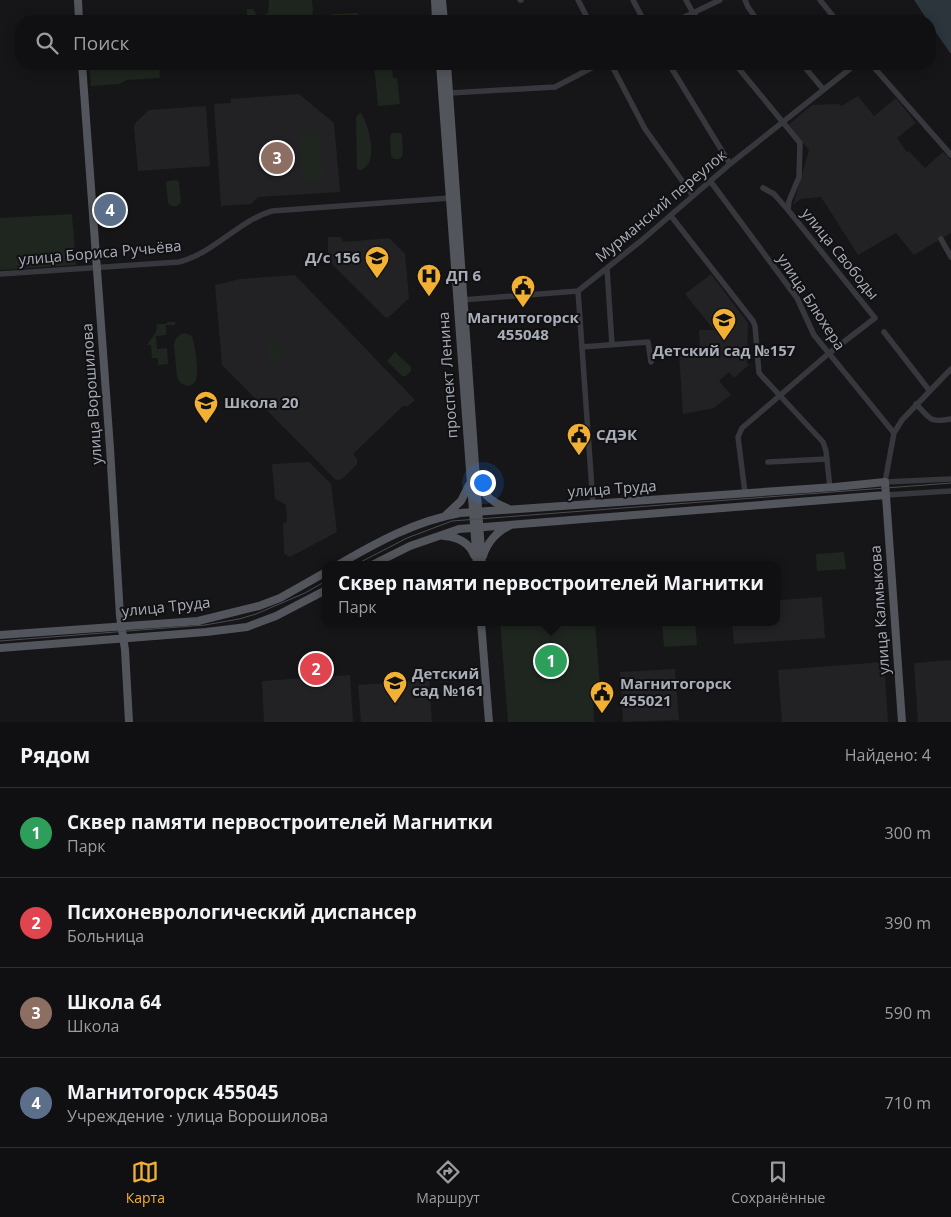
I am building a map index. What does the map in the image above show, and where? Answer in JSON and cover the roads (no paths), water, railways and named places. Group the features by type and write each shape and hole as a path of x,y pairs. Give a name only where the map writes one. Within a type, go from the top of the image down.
{"main road":[{"path":"78,0 79,15"},
{"path":"435,0 436,15"},
{"path":"442,0 443,15"},
{"name":"улица Ворошилова","path":"82,70 129,722"},
{"name":"проспект Ленина","path":"441,70 453,197 479,561"},
{"name":"проспект Ленина","path":"448,70 453,197"},
{"path":"473,477 487,496 501,507 511,510"},
{"path":"445,516 461,501 473,477"},
{"path":"885,482 886,496"},
{"name":"улица Труда","path":"345,561 407,528 445,516 476,512 830,488 885,482"},
{"name":"улица Труда","path":"380,561 410,546 459,529 886,496"},
{"name":"улица Калмыкова","path":"886,496 902,722"},
{"path":"479,561 484,551 496,535 503,529 516,524"},
{"path":"439,536 453,536 460,539 472,550 478,561"},
{"name":"улица Труда","path":"0,635 198,621 235,613 280,598 322,574"},
{"name":"улица Труда","path":"0,648 246,628 276,616 322,592"},
{"path":"481,626 489,722"},
{"path":"486,626 493,722"}],"street":[{"path":"578,0 586,15"},
{"path":"633,0 641,15"},
{"path":"686,0 693,13"},
{"path":"689,15 720,0"},
{"path":"745,0 754,15"},
{"path":"820,0 831,15"},
{"path":"450,93 556,87 588,70"},
{"path":"614,70 645,129 693,196"},
{"path":"673,70 730,164"},
{"path":"740,70 800,143 799,177 789,201 788,210"},
{"path":"807,70 823,89"},
{"name":"Мурманский переулок","path":"578,291 671,216 730,164 848,70"},
{"path":"876,70 951,155"},
{"name":"улица Блюхера","path":"711,182 797,298 814,335 894,433"},
{"name":"улица Свободы","path":"763,188 774,194 788,210 875,318 828,354"},
{"name":"улица Бориса Ручьёва","path":"0,274 179,262 203,253 253,218 272,210 453,197"},
{"path":"671,216 749,314 755,326 759,373 823,442 830,488"},
{"path":"941,239 951,257"},
{"path":"607,268 612,345"},
{"path":"460,300 578,291 593,504"},
{"path":"884,332 929,390"},
{"path":"582,348 648,342 651,362"},
{"path":"745,494 739,432 744,424 828,354"},
{"path":"950,373 929,390 906,414 894,433 885,482 951,479"},
{"path":"916,404 932,420 938,422 951,420"},
{"path":"768,462 827,459"},
{"name":"улица Труда","path":"886,496 951,491"}],"tram line":[{"path":"363,561 407,538 452,521 951,483"},
{"path":"0,641 205,625 239,619 256,614 305,593 322,583"}],"place":[{"name":"Школа 64","path":"277,158"},
{"name":"Магнитогорск 455045","path":"110,210"},
{"name":"Д/с 156","path":"377,279"},
{"name":"ДП 6","path":"429,297"},
{"name":"Магнитогорск 455048","path":"523,308"},
{"name":"Детский сад №157","path":"724,341"},
{"name":"Школа 20","path":"206,424"},
{"name":"СДЭК","path":"579,456"},
{"name":"Сквер памяти первостроителей Магнитки","path":"551,661"},
{"name":"Психоневрологический диспансер","path":"316,669"},
{"name":"Детский сад №161","path":"395,704"},
{"name":"Магнитогорск 455021","path":"602,714"}]}
